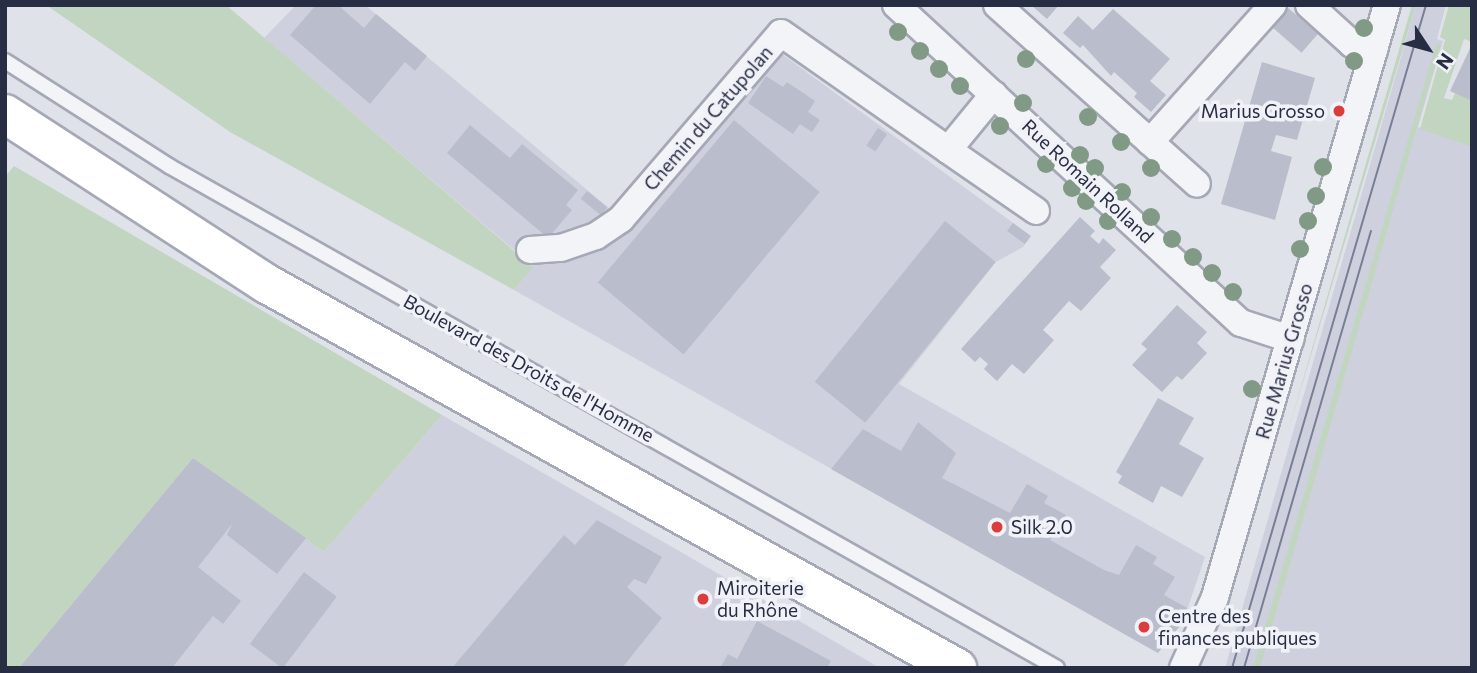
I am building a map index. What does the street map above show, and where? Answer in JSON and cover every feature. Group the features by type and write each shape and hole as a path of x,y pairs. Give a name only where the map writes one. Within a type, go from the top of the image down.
{"main road":[{"path":"5,114 267,284 957,668"}],"street":[{"name":"Rue Romain Rolland","path":"896,5 1241,323 1290,339"},
{"path":"997,5 1196,184"},
{"path":"1150,142 1273,5"},
{"path":"1309,5 1352,44 1374,50"},
{"name":"Rue Marius Grosso","path":"1183,668 1215,597 1387,5"},
{"name":"Chemin du Catupolan","path":"530,250 561,248 596,236 621,219 781,33 1036,211"},
{"path":"948,150 994,94"}],"lane":[{"name":"Boulevard des Droits de l'Homme","path":"5,61 169,166 1057,668"}],"shaded area":[{"path":"296,5 365,5 621,218 775,49 1031,236 1023,247 996,262 899,384 1205,557 1183,622 1158,653 514,290 533,266 264,38"},
{"path":"1416,5 1446,5 1437,39 1443,41 1418,127 1472,147 1472,668 1225,668"},
{"path":"442,415 880,668 19,668 193,458 324,552"}],"green space":[{"path":"46,5 226,5 533,267 514,290 230,132"},
{"path":"1412,5 1416,5 1284,445"},
{"path":"1449,5 1472,5 1472,42 1464,39 1444,98 1452,100 1455,93 1472,101 1472,147 1420,129 1445,40 1440,37"},
{"path":"1436,44 1441,45 1260,668 1253,668"},
{"path":"14,166 442,415 324,552 193,458 19,668 9,668 5,664 5,177"}],"building":[{"path":"316,5 338,5 364,28 376,14 427,56 415,71 405,62 370,104 290,35"},
{"path":"1031,5 1059,5 1047,19"},
{"path":"1287,7 1318,34 1302,53 1271,26"},
{"path":"1113,9 1170,59 1150,81 1166,95 1151,112 1134,97 1137,93 1114,72 1111,76 1083,45 1080,48 1063,33 1078,16 1093,30"},
{"path":"1472,44 1472,101 1450,91"},
{"path":"1262,62 1315,78 1297,140 1276,135 1271,151 1292,157 1275,220 1221,204"},
{"path":"766,76 783,87 787,82 815,101 808,112 820,120 812,132 800,124 793,134 748,103"},
{"path":"734,120 820,192 684,354 598,282"},
{"path":"470,125 510,158 522,144 578,190 566,205 572,210 548,238 447,153"},
{"path":"878,128 887,134 875,152 866,145"},
{"path":"587,191 607,207 601,215 581,199"},
{"path":"1080,217 1095,231 1090,236 1099,244 1103,238 1116,250 1100,267 1111,278 1081,311 1069,301 1043,330 1054,340 1024,374 1012,364 997,381 984,369 988,364 980,357 975,362 961,349"},
{"path":"945,221 996,262 865,423 815,382"},
{"path":"1013,223 1031,236 1025,244 1007,231"},
{"path":"1177,305 1207,332 1197,343 1207,353 1182,380 1177,376 1162,392 1132,365 1147,349 1141,344"},
{"path":"1158,398 1194,418 1179,444 1204,458 1182,497 1161,486 1153,503 1118,483 1122,476 1116,472"},
{"name":"Silk 2.0","path":"918,422 956,453 942,478 1010,513 1027,484 1048,496 1044,503 1066,515 1050,540 1104,570 1119,575 1136,545 1157,557 1153,564 1175,577 1164,595 1187,608 1183,622 1158,653 831,469 863,429 901,451"},
{"path":"193,458 306,538 277,574 227,535 232,524 198,567 241,601 223,624 213,616 172,668 19,668"},
{"path":"597,520 662,557 646,584 634,579 627,587 662,618 622,668 452,668 564,535 575,545"},
{"path":"304,572 337,597 283,668 250,644"},
{"path":"757,621 831,661 827,668 720,668 728,654 737,659"}],"tram line":[{"path":"1232,668 1426,5"},
{"path":"1244,668 1371,231"}],"place":[{"name":"Marius Grosso","path":"1339,111"},
{"name":"Silk 2.0","path":"997,527"},
{"name":"Miroiterie du Rhône","path":"703,599"},
{"name":"Centre des finances publiques","path":"1144,627"}]}
